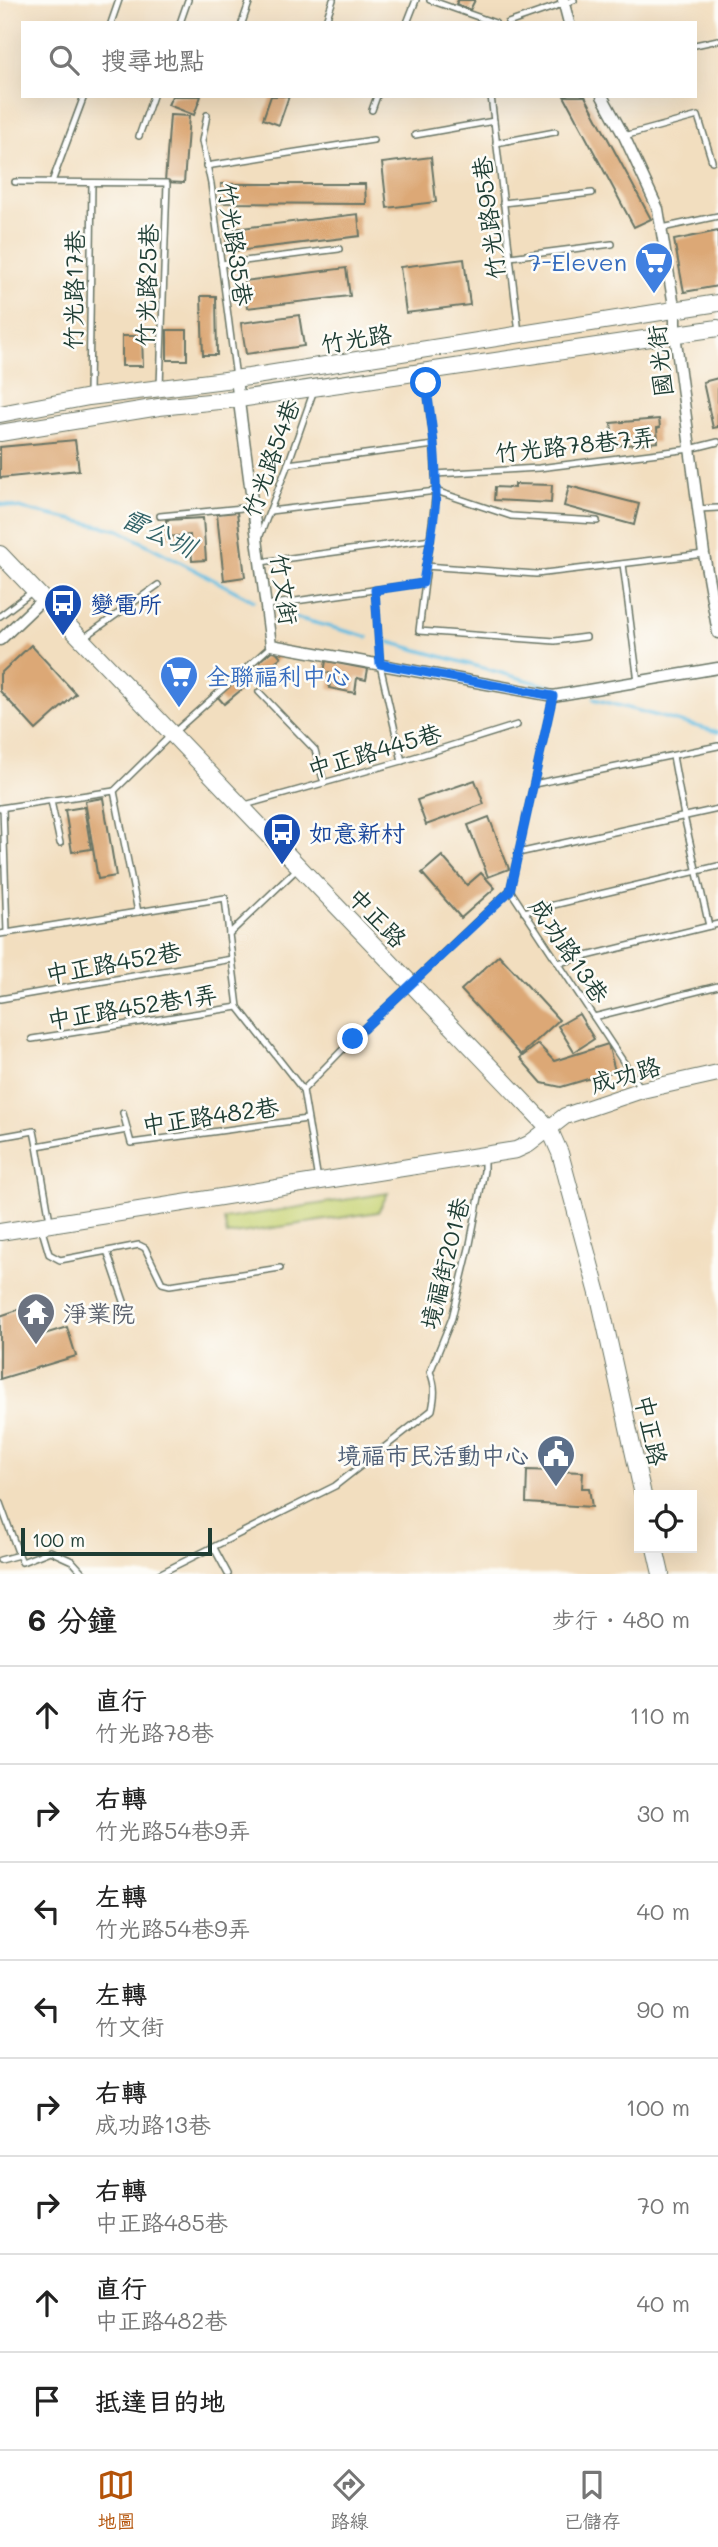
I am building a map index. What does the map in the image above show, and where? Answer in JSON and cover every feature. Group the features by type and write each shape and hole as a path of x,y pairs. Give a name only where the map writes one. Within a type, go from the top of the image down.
{"street":[{"path":"567,1 569,21"},
{"name":"國光街","path":"603,98 658,209 675,312 675,334 704,554 718,633"},
{"name":"竹光路","path":"0,414 89,397 236,379 675,312 718,303"},
{"name":"竹光路","path":"0,433 159,407 239,399 718,328"},
{"name":"竹文街","path":"236,379 271,645 553,696 718,668"},
{"name":"中正路","path":"0,554 549,1128 560,1153 600,1301 642,1490"},
{"path":"0,640 40,593"},
{"name":"成功路","path":"0,1231 516,1150 529,1144 565,1116 642,1090 718,1073"},
{"path":"656,1553 661,1574"}],"lane":[{"path":"112,21 119,0"},
{"path":"181,21 188,0"},
{"path":"243,21 250,0"},
{"path":"325,21 332,0"},
{"path":"408,21 416,0"},
{"path":"430,0 479,20"},
{"path":"513,21 567,1"},
{"path":"697,45 718,40"},
{"path":"52,182 83,98"},
{"path":"139,135 152,98"},
{"path":"372,110 376,98"},
{"name":"竹光路95巷","path":"491,98 519,336"},
{"name":"竹光路35巷","path":"207,114 202,141 236,379"},
{"path":"624,136 698,116 712,161"},
{"path":"415,135 494,121"},
{"path":"496,144 555,132"},
{"path":"206,166 373,140"},
{"path":"15,182 92,183"},
{"name":"竹光路25巷","path":"92,183 167,183 160,389"},
{"name":"竹光路17巷","path":"89,397 92,183"},
{"path":"503,203 592,192"},
{"path":"662,228 718,216"},
{"path":"510,257 612,244"},
{"path":"221,264 339,249"},
{"path":"425,372 434,445 436,491 419,631 555,641 586,637"},
{"name":"竹光路54巷","path":"257,541 315,387"},
{"name":"竹光路78巷7弄","path":"435,474 539,468 690,449 718,442"},
{"path":"288,464 434,445"},
{"path":"270,511 436,491 511,516 597,521"},
{"path":"160,516 253,507"},
{"path":"698,509 718,508"},
{"path":"260,562 431,539"},
{"path":"425,566 536,574 704,554"},
{"path":"623,564 638,682"},
{"path":"266,605 423,583"},
{"path":"83,639 158,585"},
{"path":"375,590 380,664 402,761"},
{"path":"0,616 40,593"},
{"path":"8,933 2,808 114,791 171,735 271,645"},
{"path":"260,692 315,750 324,783"},
{"name":"成功路13巷","path":"553,696 510,891 642,1090"},
{"name":"中正路445巷","path":"240,806 402,761 517,725"},
{"path":"534,784 718,746"},
{"path":"673,756 709,926"},
{"path":"114,791 138,912"},
{"path":"51,801 60,843"},
{"path":"518,853 718,809"},
{"path":"524,912 718,866"},
{"path":"229,934 298,867"},
{"name":"中正路482巷","path":"318,1181 303,1090 510,891"},
{"path":"0,934 225,898 237,1007 303,1090"},
{"path":"558,963 718,924"},
{"name":"中正路452巷","path":"0,999 232,959"},
{"path":"594,1017 718,986"},
{"name":"中正路452巷1弄","path":"32,1040 237,1007"},
{"name":"中正路482巷","path":"123,1113 131,1143 307,1119"},
{"name":"中正路482巷","path":"37,1146 127,1130"},
{"path":"0,1137 34,1131 46,1225 44,1243 49,1254 60,1260 139,1245 145,1248 162,1283 170,1285 279,1268"},
{"name":"境福街201巷","path":"159,1574 335,1486 432,1410 435,1395 430,1373 452,1318 484,1171 484,1155"},
{"path":"107,1251 131,1322"},
{"path":"0,1503 22,1562 50,1550 72,1561 84,1574"},
{"path":"214,1548 228,1574"},
{"path":"0,1560 19,1555"}],"green space":[{"path":"388,1193 378,1212 227,1235 224,1219"}],"building":[{"path":"458,0 475,0 470,10 456,4"},
{"path":"171,98 200,98 194,115 168,105"},
{"path":"270,98 288,98 279,125 263,119"},
{"path":"565,98 586,98 651,219 634,227"},
{"path":"170,115 189,116 184,183 165,182"},
{"path":"431,157 436,202 387,208 382,163"},
{"path":"221,184 365,184 366,204 222,203"},
{"path":"358,214 360,236 228,252 225,230"},
{"path":"718,231 718,286 684,292 674,240"},
{"path":"464,259 470,305 406,313 400,267"},
{"path":"346,268 350,296 247,308 244,281"},
{"path":"201,296 216,296 217,355 203,355"},
{"path":"299,315 304,346 246,354 241,323"},
{"path":"167,330 187,330 187,360 167,360"},
{"path":"122,336 142,336 143,366 122,366"},
{"path":"718,378 718,427 713,428 703,382"},
{"path":"659,419 658,442 614,446 611,423"},
{"path":"75,440 79,470 0,478 0,447"},
{"path":"515,484 552,485 551,503 494,500 495,487 515,488"},
{"path":"569,486 639,504 634,525 564,506"},
{"path":"237,512 245,577 224,580 217,514"},
{"path":"203,518 206,560 192,561 190,535 167,537 166,520"},
{"path":"31,645 76,694 36,730 0,691 0,674"},
{"path":"274,649 281,657 224,704 217,696"},
{"path":"326,661 368,669 366,680 357,678 355,693 329,688 332,674 324,672"},
{"path":"475,780 484,804 426,825 417,800"},
{"path":"103,798 116,876 98,879 85,801"},
{"path":"84,807 91,849 72,852 65,810"},
{"path":"489,817 509,869 488,877 468,825"},
{"path":"442,856 467,885 481,873 495,888 461,918 422,873"},
{"path":"499,955 559,1020 521,1055 461,990"},
{"path":"579,1014 594,1039 574,1052 558,1026"},
{"path":"538,1044 554,1061 608,1044 615,1071 561,1087 542,1083 520,1058"},
{"name":"淨業院","path":"26,1307 35,1337 67,1327 76,1356 0,1379 0,1316"},
{"name":"境福市民活動中心","path":"527,1470 583,1472 582,1488 589,1488 592,1507 526,1503"}],"waterway":[{"name":"雷公圳","path":"0,504 119,530 254,601"},
{"name":"雷公圳","path":"278,613 368,637"},
{"name":"雷公圳","path":"389,642 552,687"},
{"name":"雷公圳","path":"594,699 718,732"}],"place":[{"name":"7-Eleven","path":"654,295"},
{"name":"變電所","path":"63,637"},
{"name":"全聯福利中心","path":"179,709"},
{"name":"如意新村","path":"282,866"},
{"name":"淨業院","path":"36,1346"},
{"name":"境福市民活動中心","path":"556,1488"}],"route":[{"path":"353,1039 510,891 553,696 380,664 375,590 423,583 431,539 436,491 434,445 426,383"}]}
